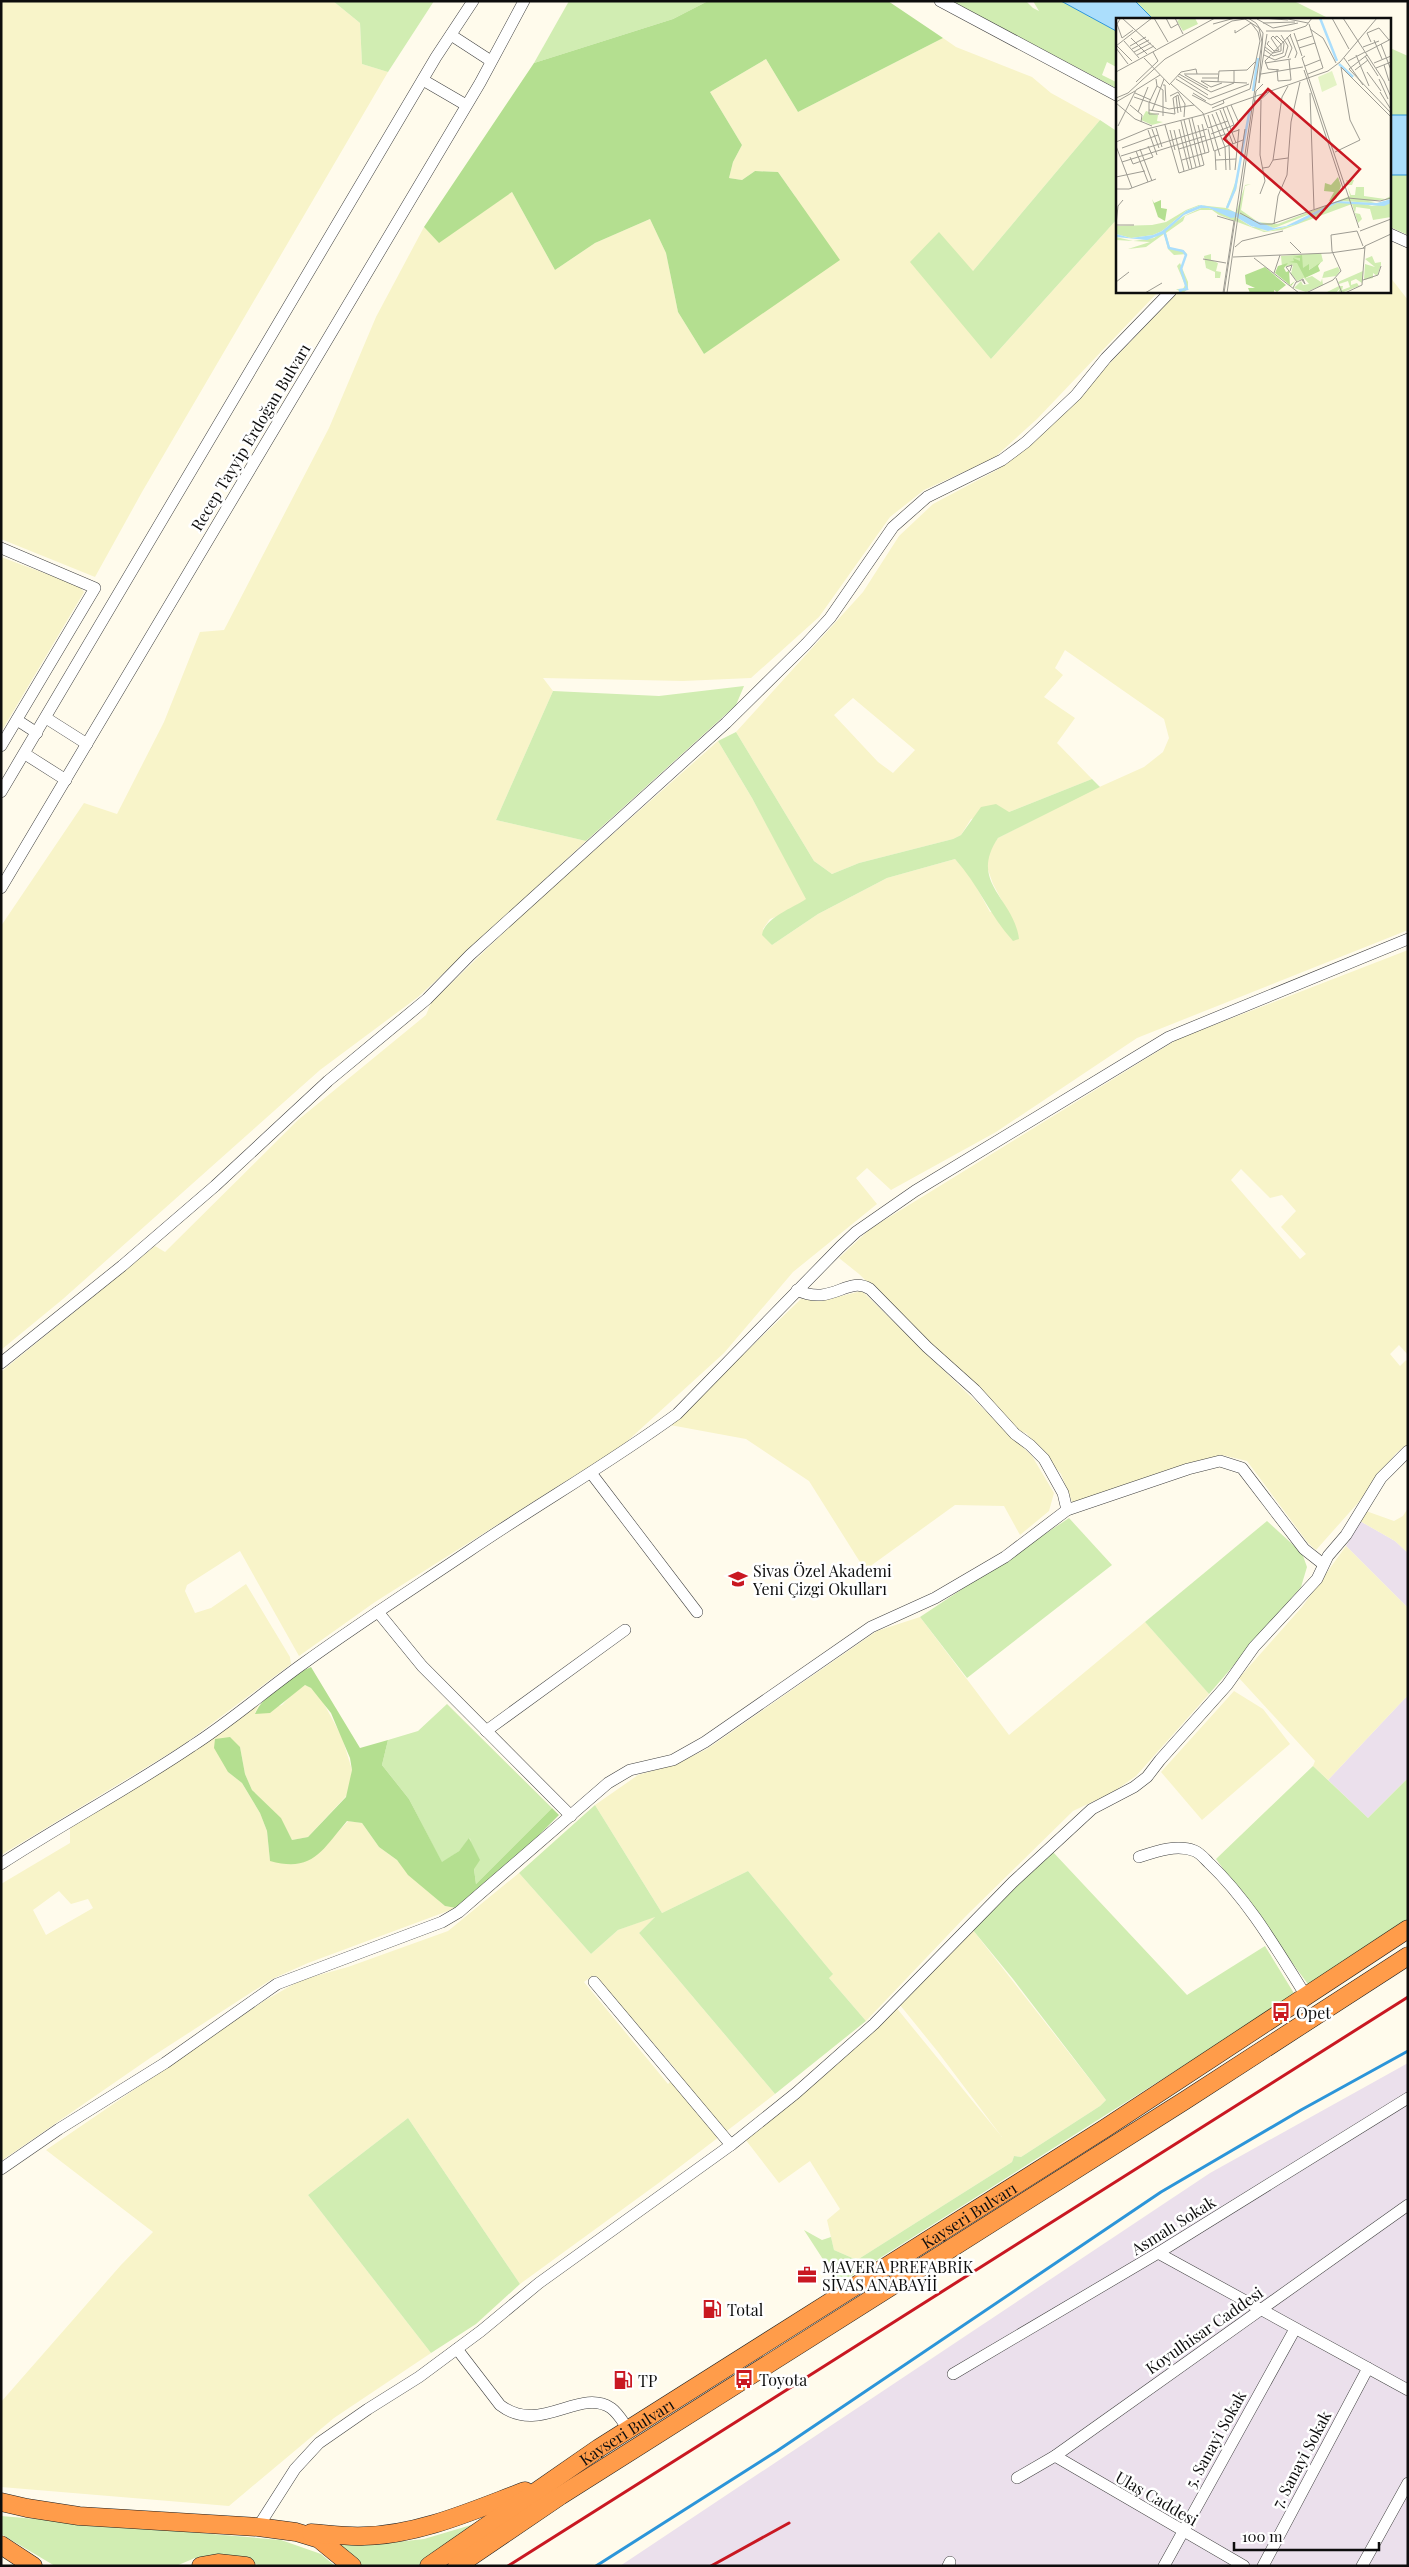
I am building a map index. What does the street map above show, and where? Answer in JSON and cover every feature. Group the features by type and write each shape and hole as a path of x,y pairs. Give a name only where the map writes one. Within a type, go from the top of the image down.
{"highway":[{"name":"Kayseri Bulvarı","path":"429,2566 551,2480 628,2429 1104,2129 1408,1929"},
{"name":"Kayseri Bulvarı","path":"457,2566 560,2496 1184,2101 1408,1956"},
{"path":"1,2502 79,2516 258,2527 296,2532 364,2536 399,2532 463,2514 551,2480"},
{"path":"296,2532 311,2536 328,2545 352,2566"},
{"path":"1,2545 33,2566"},
{"path":"201,2566 218,2563 246,2566"}],"street":[{"name":"Recep Tayyip Erdoğan Bulvarı","path":"1,792 423,80 474,1"},
{"name":"Recep Tayyip Erdoğan Bulvarı","path":"1,888 480,83 490,61 524,1"},
{"path":"940,1 1116,95"},
{"path":"451,35 490,61"},
{"path":"423,80 466,105"},
{"path":"1392,235 1408,242"},
{"path":"1,1363 122,1266 215,1186 328,1081 427,999 470,955 726,723 806,644 830,618 893,527 927,497 1002,460 1026,442 1076,395 1106,358 1170,292"},
{"path":"1,548 95,588 1,746"},
{"path":"46,718 87,744"},
{"path":"17,720 37,733"},
{"path":"25,754 66,780"},
{"path":"1,1864 41,1838 123,1792 195,1744 304,1663 378,1612 525,1513 591,1473 677,1414 856,1232 890,1208 1169,1037 1408,939"},
{"path":"797,1290 808,1295 823,1296 851,1285 862,1284 870,1289 927,1347 975,1390 1014,1434 1030,1445 1044,1459 1063,1492 1067,1510"},
{"path":"258,2527 295,2469 319,2443 457,2349 539,2283 731,2145 796,2093 874,2024 1013,1882 1092,1809 1134,1787 1147,1777 1227,1684 1254,1647 1317,1579 1323,1564 1346,1535 1382,1478 1408,1451"},
{"path":"1,2169 59,2129 166,2063 277,1984 433,1925 459,1912 608,1783 630,1770 673,1760 706,1742 871,1626 935,1598 1004,1558 1067,1510 1188,1469 1220,1461 1232,1463 1242,1468 1304,1549 1323,1564"},
{"path":"591,1473 697,1612"},
{"path":"378,1612 422,1666 571,1816"},
{"path":"486,1732 626,1630"},
{"path":"1139,1857 1160,1850 1182,1848 1197,1851 1226,1878 1260,1924 1306,1996"},
{"path":"594,1982 731,2145"},
{"name":"Asmalı Sokak","path":"953,2374 1158,2253 1408,2098"},
{"name":"Koyulhisar Caddesi","path":"1017,2478 1055,2456 1408,2205"},
{"path":"1158,2253 1408,2390"},
{"name":"5. Sanayi Sokak","path":"1164,2566 1295,2329"},
{"path":"457,2349 500,2405 508,2412 525,2417 551,2413 588,2403 602,2404 618,2415 628,2429"},
{"name":"7. Sanayi Sokak","path":"1263,2566 1368,2368"},
{"name":"Ulaş Caddesi","path":"1055,2456 1244,2566"},
{"path":"1362,2566 1408,2483"}],"shaded area":[{"path":"1,1 333,1 360,23 362,64 388,72 142,492 95,577 1,539"},
{"path":"943,38 956,47 1032,77 1051,93 1100,120 973,271 991,359 1116,220 1116,292 1158,292 1037,419 994,458 924,490 890,517 819,617 751,678 683,681 543,678 553,691 496,820 586,841 418,997 320,1070 63,1299 1,1350 1,926 84,803 117,814 164,722 200,632 224,630 329,428 376,317 424,227 439,242 512,192 555,270 595,243 650,219 666,253 678,312 704,354 768,308 795,196 778,172 755,171 742,180 729,178 733,162 742,145 710,92 766,59 798,112"},
{"path":"1392,280 1408,300 1408,930 1137,1038 996,1132 891,1190 867,1168 856,1178 877,1204 793,1272 724,1353 623,1445 375,1602 299,1656 240,1551 187,1585 185,1591 195,1613 211,1608 246,1584 290,1657 291,1664 183,1745 1,1855 1,1372 155,1246 165,1252 298,1120 426,1015 431,1003 525,912 718,741 752,798 807,899 781,915 770,919 763,929 772,945 818,914 887,878 955,859 971,877 990,912 1008,912 993,884 986,864 988,852 998,838 1086,793 1144,767 1163,752 1169,738 1164,719 1065,650 1055,668 1063,675 1044,697 1075,718 1057,743 1092,779 1009,812 971,819 961,835 953,839 859,863 832,874 814,861 736,732 863,592 899,536 933,504 997,470 1045,431 1178,292 1392,292","holes":["853,698 915,750 893,773 878,762 834,715"]},
{"path":"1,557 79,586 84,592 1,732"},
{"path":"1408,950 1408,1355 1399,1345 1390,1354 1400,1366 1406,1360 1408,1362 1408,1444 1396,1453 1357,1504 1316,1550 1308,1543 1247,1461 1222,1455 1073,1504 1061,1474 1026,1433 1017,1431 859,1274 839,1258 870,1229 1178,1039","holes":["1241,1169 1270,1198 1282,1195 1296,1211 1281,1227 1306,1254 1300,1259 1231,1180"]},
{"path":"862,1291 1032,1456 1054,1493 1049,1511 1020,1535 1004,1506 955,1505 865,1570 809,1481 746,1439 670,1425 801,1299 820,1301"},
{"path":"1408,1508 1408,1553 1395,1541 1360,1521 1366,1511 1394,1521 1403,1516"},
{"path":"1360,1521 1395,1541 1408,1553 1408,1608 1346,1546"},
{"path":"1346,1546 1408,1608 1408,1695 1328,1780 1313,1766 1315,1761 1239,1678 1302,1607"},
{"path":"920,1617 1009,1735 1145,1622 1209,1694 1136,1776 1113,1792 1073,1811 966,1916 866,2021 829,1978 832,1973 748,1871 662,1913 595,1805 638,1775 676,1764 707,1749 877,1631"},
{"path":"305,1685 311,1688 323,1702 342,1737 352,1770 349,1793 308,1837 292,1840 280,1818 252,1790 245,1774 240,1747 228,1772 242,1783 260,1813 267,1831 270,1861 337,1833 348,1821 362,1823 379,1847 397,1860 409,1875 445,1906 456,1908 308,1963 272,1979 153,2056 1,2161 1,1884 70,1843 70,1827 191,1753 259,1704 255,1713 282,1705 294,1692","holes":["59,1891 71,1904 88,1899 93,1908 46,1935 33,1910"]},
{"path":"1234,1691 1263,1709 1290,1744 1202,1820 1161,1772"},
{"path":"1408,1695 1408,1778 1368,1818 1328,1780"},
{"path":"519,1873 591,1954 618,1930 656,1916 639,1933 775,2094 660,2182 520,2284 408,2118 308,2195 431,2353 334,2418 229,2506 1,2487 1,2402 121,2265 153,2232 46,2150 264,2001 301,1980 348,1967 448,1931","holes":["592,1976 612,1995 679,2073 668,2084 584,1982"]},
{"path":"972,1929 1106,2100 1100,2106 1021,2157 1014,2156 1012,2162 857,2260 834,2250 827,2220 840,2209 810,2161 779,2183 745,2139 895,2006 1002,2137 900,2005"},
{"path":"1408,2063 1408,2566 620,2566 1210,2173"}],"green space":[{"path":"333,1 434,1 388,72 362,64 360,23"},
{"path":"569,1 708,1 673,19 534,63"},
{"path":"708,1 888,1 943,38 798,112 766,59 710,92 742,145 733,162 729,178 742,180 755,171 778,172 840,260 704,354 678,312 666,253 650,219 595,243 555,270 512,192 439,243 424,227 534,63 673,19"},
{"path":"951,1 1026,1 1039,11 1033,1 1061,1 1116,31 1116,67 1107,62 1102,75 1116,82 1116,88"},
{"path":"1135,1 1294,1 1328,18 1152,18"},
{"path":"1392,49 1408,56 1408,115 1392,115"},
{"path":"1100,120 1116,131 1116,220 991,359 910,262 939,232 973,271"},
{"path":"1392,175 1408,175 1408,235 1392,228"},
{"path":"744,686 736,705 586,841 496,820 553,691 659,696"},
{"path":"736,732 814,861 832,874 859,863 953,839 961,835 981,807 996,804 1009,812 1092,779 1100,787 998,838 990,854 988,867 990,879 1009,912 1019,939 1013,941 1005,931 971,879 955,859 887,878 818,914 772,945 762,935 768,923 806,899 752,798 718,741"},
{"path":"1069,1518 1112,1565 967,1678 920,1617"},
{"path":"1267,1521 1302,1553 1307,1567 1301,1587 1209,1694 1145,1622"},
{"path":"311,1667 360,1748 388,1740 382,1765 409,1799 442,1862 459,1851 469,1838 480,1860 474,1869 476,1884 552,1808 559,1815 519,1855 456,1908 445,1906 408,1875 397,1860 379,1847 362,1823 347,1821 323,1850 307,1861 297,1864 285,1864 270,1861 267,1831 260,1813 242,1783 228,1772 214,1748 215,1739 230,1737 240,1747 245,1774 252,1790 281,1818 292,1840 308,1837 346,1797 352,1770 350,1758 331,1713 311,1688 305,1685 270,1713 255,1714 264,1700 279,1686"},
{"path":"447,1704 552,1808 476,1884 470,1838 459,1851 442,1863 409,1799 382,1765 388,1740 418,1731"},
{"path":"1313,1766 1368,1818 1408,1778 1408,1919 1310,1987 1216,1859"},
{"path":"595,1805 662,1913 748,1871 833,1974 829,1978 866,2021 775,2094 639,1933 655,1917 618,1930 591,1954 519,1873"},
{"path":"1053,1852 1187,1995 1265,1946 1295,1995 839,2284 804,2230 822,2240 831,2237 834,2250 857,2260 1012,2162 1014,2156 1021,2157 1100,2106 1106,2100 972,1929"},
{"path":"408,2118 520,2284 476,2324 431,2353 308,2195"},
{"path":"1,2516 281,2540 321,2554 335,2566 262,2566 231,2556 195,2558 176,2566 55,2566 1,2534"},
{"path":"478,2523 417,2566 359,2566 337,2543 379,2544 424,2539"}],"water":[{"path":"1061,1 1135,1 1152,18 1116,18 1116,31"},
{"path":"1392,115 1408,115 1408,175 1392,175"}],"waterway":[{"path":"596,2566 777,2451 1161,2192 1301,2110 1408,2051"}],"railway":[{"path":"508,2566 1408,1997"},
{"path":"711,2566 789,2523"}],"place":[{"name":"Sivas Özel Akademi Yeni Çizgi Okulları","path":"738,1579"},
{"name":"Opet","path":"1281,2012"},
{"name":"MAVERA PREFABRİK SİVAS ANABAYİİ","path":"807,2275"},
{"name":"Total","path":"712,2309"},
{"name":"Toyota","path":"744,2379"},
{"name":"TP","path":"623,2380"}]}
